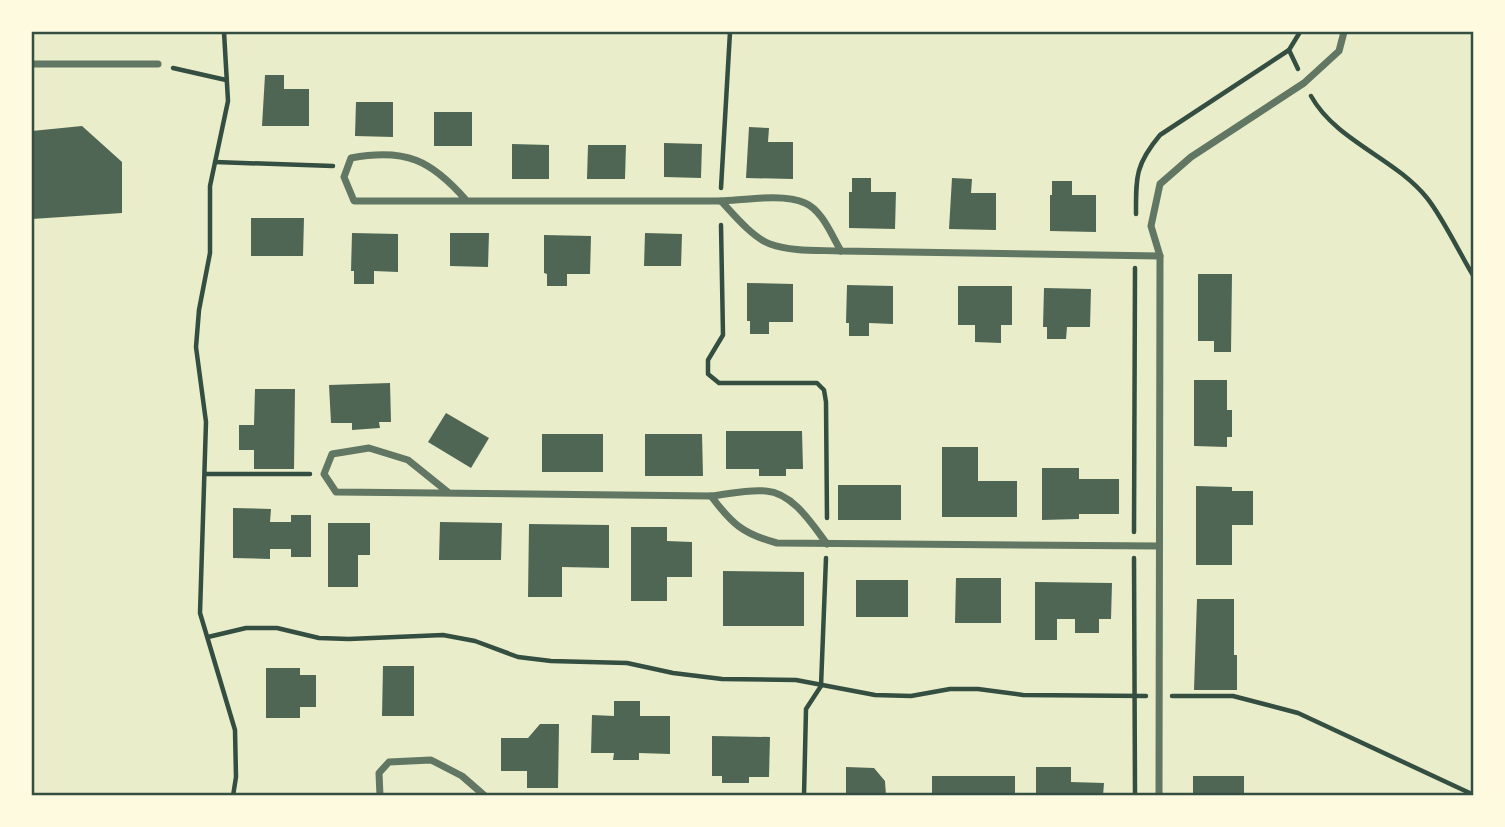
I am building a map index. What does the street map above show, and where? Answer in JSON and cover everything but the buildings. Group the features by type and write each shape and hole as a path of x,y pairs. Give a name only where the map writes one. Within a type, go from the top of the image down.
{"street":[{"path":"1159,796 1160,256 1152,226 1160,184 1191,157 1304,83 1339,51 1344,32"},
{"path":"32,64 158,64"},
{"path":"466,200 445,176 413,158 370,155 351,158 344,177 354,201 785,199 806,203 821,218 841,251"},
{"path":"721,201 738,220 768,244 789,248 1160,256"},
{"path":"449,493 408,460 369,448 332,454 324,474 336,492 711,496 767,491 782,495 805,515 827,544"},
{"path":"711,496 732,523 758,538 777,543 1159,546"},
{"path":"380,796 379,773 389,762 431,760 462,776 485,796"}],"path":[{"path":"224,32 228,101 210,196 210,253 199,310 196,347 206,422 200,613 235,730 236,777 233,796"},
{"path":"730,32 721,201 723,335 708,360 708,374 719,383 817,383 824,390 827,402 827,544 821,686 806,709 804,796"},
{"path":"1300,32 1289,50 1320,111 1399,172 1427,198 1474,277"},
{"path":"158,64 226,80"},
{"path":"215,162 348,166"},
{"path":"206,474 324,474"},
{"path":"208,638 246,628 278,628 319,638 443,635 475,640 518,657 551,661 627,663 673,673 722,678 796,680 875,695 911,696 950,689 978,689 1023,695 1233,696 1298,713 1474,795"}]}
